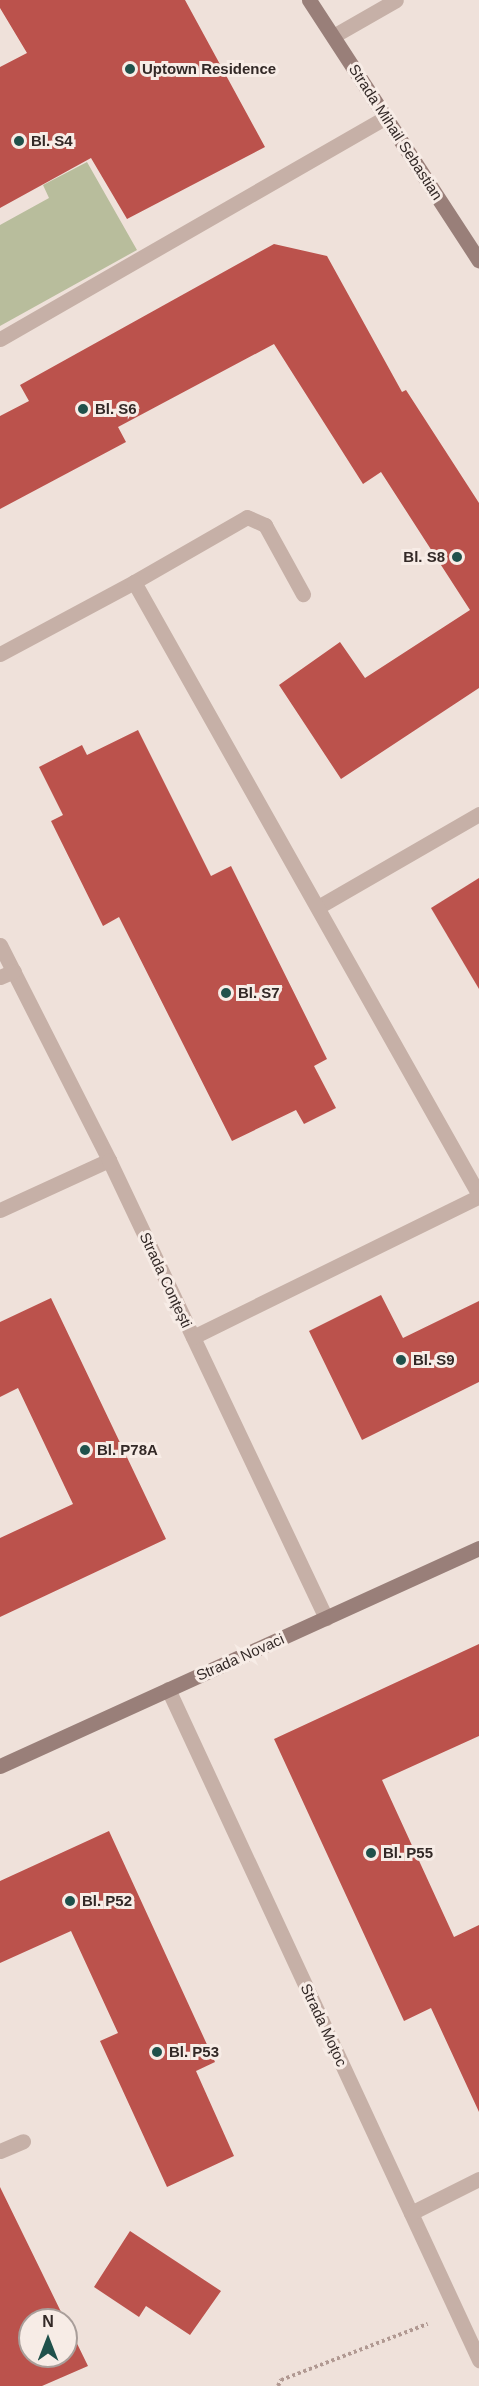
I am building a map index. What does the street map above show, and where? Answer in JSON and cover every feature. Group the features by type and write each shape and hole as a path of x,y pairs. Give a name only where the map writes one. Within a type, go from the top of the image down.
{"street":[{"path":"335,35 396,0"},
{"name":"Strada Mihail Sebastian","path":"313,1 479,261"},
{"path":"0,339 386,117"},
{"path":"0,654 134,582 247,517 265,525 303,594"},
{"path":"134,582 479,1195 193,1337"},
{"path":"318,907 479,814"},
{"name":"Strada Conțești","path":"0,945 7,974 109,1160 326,1618"},
{"path":"0,1210 109,1160"},
{"name":"Strada Novaci","path":"0,1766 479,1548"},
{"name":"Strada Moțoc","path":"168,1689 479,2360"},
{"path":"0,2151 22,2141"},
{"path":"411,2213 479,2179"}],"path":[{"path":"278,2386 281,2380 457,2312"}],"green space":[{"path":"87,162 137,250 0,326 0,225 49,198 43,185"}],"building":[{"name":"Uptown Residence","path":"0,0 185,0 265,147 127,219 91,158 0,208 0,67 27,53 0,8"},
{"name":"Bl. S8","path":"274,244 327,256 402,392 406,390 479,503 479,688 341,779 279,685 340,642 365,678 470,610 381,472 363,484 274,344 118,427 126,442 0,509 0,416 29,401 20,385"},
{"name":"Bl. S7","path":"138,730 211,876 231,866 327,1059 314,1066 336,1108 304,1124 296,1110 232,1141 119,917 103,926 51,821 63,815 39,767 82,745 87,755"},
{"path":"479,878 479,989 431,908"},
{"name":"Bl. S9","path":"381,1295 403,1338 479,1301 479,1382 362,1440 309,1331"},
{"name":"Bl. P78A","path":"51,1298 166,1539 0,1617 0,1538 73,1504 18,1388 0,1397 0,1322"},
{"name":"Bl. P55","path":"479,1644 479,1736 382,1780 454,1937 479,1925 479,2112 431,2008 404,2021 274,1739"},
{"name":"Bl. P53","path":"109,1831 215,2062 196,2071 234,2156 167,2187 100,2041 118,2033 71,1931 0,1963 0,1881"},
{"path":"0,2187 59,2308 18,2308 18,2368 78,2368 78,2346 88,2366 42,2386 0,2386"},
{"path":"130,2231 221,2291 190,2335 146,2306 139,2317 94,2287"}],"place":[{"name":"Uptown Residence","path":"130,69"},
{"name":"Bl. S4","path":"19,141"},
{"name":"Bl. S6","path":"83,409"},
{"name":"Bl. S8","path":"457,557"},
{"name":"Bl. S7","path":"226,993"},
{"name":"Bl. S9","path":"401,1360"},
{"name":"Bl. P78A","path":"85,1450"},
{"name":"Bl. P55","path":"371,1853"},
{"name":"Bl. P52","path":"70,1901"},
{"name":"Bl. P53","path":"157,2052"}]}
